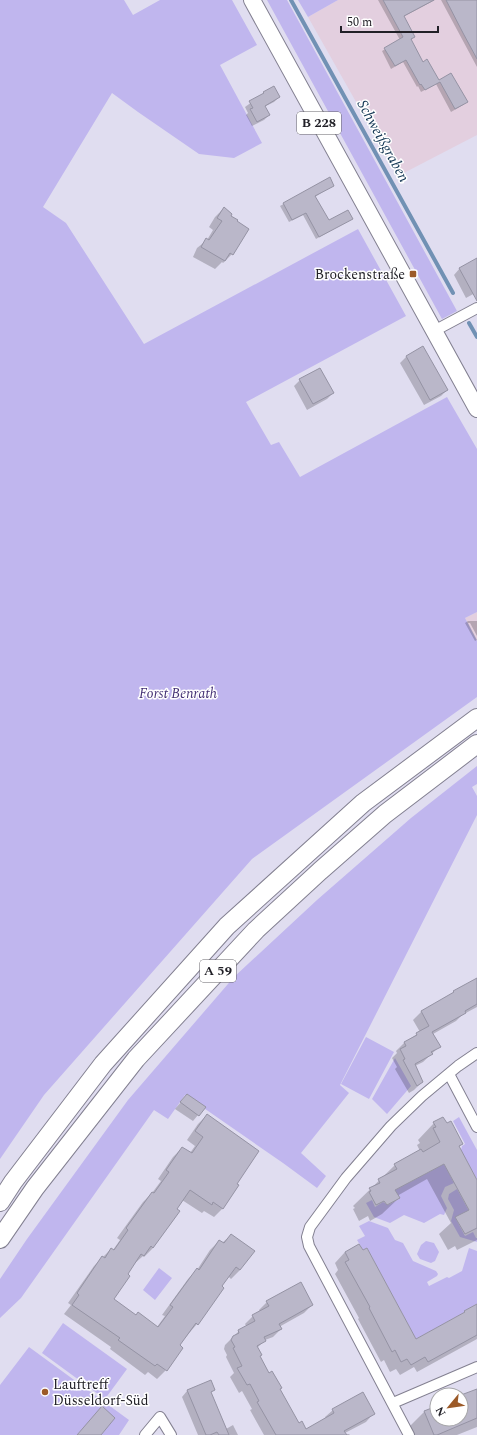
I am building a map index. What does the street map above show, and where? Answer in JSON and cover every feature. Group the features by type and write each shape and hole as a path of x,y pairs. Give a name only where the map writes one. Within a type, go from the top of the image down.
{"highway":[{"name":"A 59","path":"0,1202 13,1182 103,1064 227,926 363,803 477,718"},
{"name":"A 59","path":"0,1239 35,1188 136,1059 256,930 385,814 477,744"}],"main road":[{"name":"B 228","path":"252,0 477,409"}],"street":[{"path":"434,331 477,308"},
{"path":"409,1435 309,1246 307,1237 310,1227 339,1188 381,1137 412,1104 477,1053"},
{"path":"449,1074 477,1127"},
{"path":"393,1403 477,1367"},
{"path":"145,1435 160,1417 171,1435"}],"shaded area":[{"path":"338,0 477,0 477,135 398,176 308,17"},
{"path":"477,612 477,641 465,618"}],"green space":[{"name":"Forst Benrath","path":"0,0 124,0 133,15 160,0 232,0 257,45 220,65 262,143 234,158 199,154 112,93 43,207 66,223 144,344 358,229 406,316 246,402 271,445 279,442 300,477 447,397 477,449 477,612 465,618 477,641 477,697 252,859 44,1095 0,1159"},
{"path":"267,0 287,0 457,311 442,319"},
{"path":"298,0 338,0 308,17"},
{"path":"477,766 477,784 472,787 477,796 477,815 340,1085 349,1093 301,1153 326,1176 317,1188 185,1095 168,1119 154,1110 21,1298 0,1318 0,1279 27,1239 128,1100 234,977 317,900 411,818"},
{"path":"366,1037 394,1052 369,1099 341,1084"},
{"path":"395,1058 411,1086 387,1114 372,1099"},
{"path":"459,1117 477,1150 477,1180 461,1150 462,1146 465,1144 453,1121"},
{"path":"444,1164 454,1183 445,1187 441,1196 447,1208 444,1215 440,1214 424,1223 404,1215 390,1223 374,1217 366,1203 372,1200 375,1207 383,1202 388,1205 399,1199 393,1189 396,1187 397,1189"},
{"path":"457,1189 469,1211 456,1219 465,1236 473,1232 477,1238 477,1242 460,1237 451,1221 454,1210 448,1199 449,1194"},
{"path":"369,1221 388,1228 395,1240 403,1243 413,1261 436,1271 438,1274 437,1276 427,1282 429,1286 462,1271 469,1248 477,1251 477,1304 416,1339 367,1248 363,1250 357,1240 365,1236 359,1226"},
{"path":"426,1241 434,1243 439,1252 435,1261 431,1263 420,1259 417,1254 421,1245"},
{"path":"159,1268 172,1278 155,1300 143,1290"},
{"path":"63,1323 127,1369 105,1399 42,1353"},
{"name":"Lauftreff Düsseldorf-Süd","path":"29,1347 129,1420 119,1435 0,1435 0,1385"}],"building":[{"path":"383,0 434,0 404,16 415,37 411,39 423,62 427,59 439,80 451,73 468,102 455,109 440,82 425,90 421,84 420,85 406,60 395,66 384,48 403,37"},
{"path":"446,0 477,0 477,59 463,33"},
{"path":"274,86 280,97 265,106 270,115 257,122 250,109 253,108 249,101"},
{"path":"330,177 334,186 315,196 329,220 348,210 353,219 319,237 306,213 292,220 283,203"},
{"path":"224,207 232,214 231,216 249,229 233,255 230,253 225,261 201,247 206,238 209,240 222,221 217,218"},
{"path":"477,258 477,301 459,268"},
{"path":"423,346 448,390 430,400 406,356"},
{"path":"320,368 334,393 313,404 299,379"},
{"path":"477,978 477,1004 465,1011 466,1013 432,1032 441,1047 431,1052 433,1054 415,1064 423,1082 417,1086 403,1060 405,1059 400,1049 406,1046 404,1042 429,1026 421,1011"},
{"path":"187,1094 206,1107 199,1116 180,1102"},
{"path":"207,1114 259,1151 237,1184 239,1185 223,1209 213,1202 212,1205 190,1190 177,1209 180,1211 153,1248 151,1246 144,1256 141,1254 128,1274 130,1276 114,1299 136,1315 138,1312 158,1327 173,1307 170,1305 197,1268 199,1270 219,1240 224,1243 231,1234 255,1251 240,1270 236,1267 222,1286 224,1288 198,1325 196,1323 180,1345 183,1348 167,1371 157,1364 155,1366 118,1340 120,1338 72,1305 79,1295 77,1293 102,1256 105,1258 111,1248 114,1250 128,1230 126,1228 152,1192 154,1193 169,1172 166,1170 182,1147 192,1153 203,1137 195,1131"},
{"path":"443,1117 447,1123 451,1121 463,1144 459,1146 477,1180 477,1228 465,1234 455,1217 469,1210 444,1164 395,1190 400,1198 387,1205 384,1201 376,1205 369,1192 371,1191 369,1188 380,1183 378,1179 397,1169 394,1164 421,1149 423,1152 440,1142 433,1128 436,1127 433,1122"},
{"path":"359,1244 363,1250 367,1248 416,1339 477,1304 477,1335 428,1362 425,1357 411,1365 407,1359 401,1362 395,1350 392,1352 369,1308 370,1307 345,1262 349,1260 345,1252"},
{"path":"301,1282 313,1305 279,1324 282,1329 264,1337 266,1341 257,1346 262,1355 260,1356 269,1373 272,1371 282,1388 280,1389 299,1423 302,1421 306,1429 334,1413 332,1409 363,1392 375,1414 344,1431 347,1435 276,1435 257,1402 259,1401 250,1384 247,1385 237,1368 242,1366 233,1348 235,1347 231,1340 233,1336 239,1333 238,1330 255,1321 252,1315 269,1306 266,1301"},
{"path":"211,1380 215,1390 211,1392 229,1435 219,1435 217,1432 206,1435 187,1390"},
{"path":"477,1389 477,1418 469,1421 469,1392"},
{"path":"102,1406 115,1418 101,1435 77,1435"},
{"path":"429,1409 429,1423 424,1411"},
{"path":"431,1427 456,1427 437,1435 434,1435"}],"waterway":[{"name":"Schweißgraben","path":"291,0 453,293"},
{"name":"Schweißgraben","path":"469,323 477,337"}],"place":[{"name":"Brockenstraße","path":"413,274"},
{"name":"Lauftreff Düsseldorf-Süd","path":"45,1392"}]}
